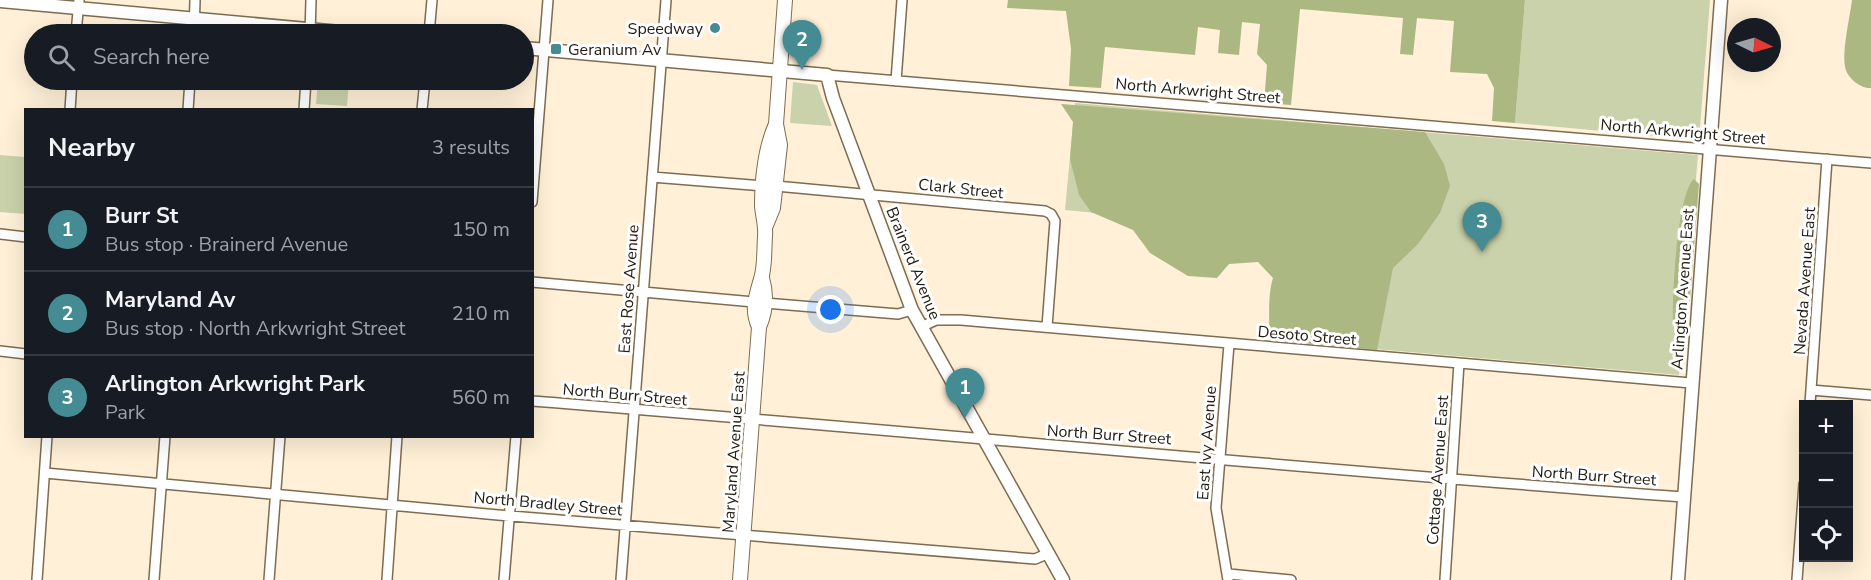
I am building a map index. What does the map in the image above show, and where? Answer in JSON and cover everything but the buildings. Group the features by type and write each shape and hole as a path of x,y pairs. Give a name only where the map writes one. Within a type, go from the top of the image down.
{"main road":[{"name":"Maryland Avenue East","path":"740,580 759,327 754,315 760,303 756,290 762,278 766,225 762,207 770,186 768,143 776,124 785,0"}],"street":[{"path":"194,24 195,0"},
{"path":"310,24 311,0"},
{"path":"430,24 432,0"},
{"path":"534,177 548,0"},
{"name":"East Rose Avenue","path":"621,580 666,0"},
{"path":"896,81 902,0"},
{"name":"Arlington Avenue East","path":"1678,580 1721,0"},
{"path":"0,1 78,4 239,24"},
{"path":"77,24 78,4"},
{"name":"North Arkwright Street","path":"534,49 1871,163"},
{"name":"Brainerd Avenue","path":"827,75 868,194 912,310 1063,580"},
{"path":"70,108 71,90"},
{"path":"188,108 189,90"},
{"path":"304,108 305,90"},
{"path":"422,108 424,90"},
{"name":"Nevada Avenue East","path":"1811,400 1827,159"},
{"name":"Clark Street","path":"652,177 1046,211 1055,221 1047,327"},
{"path":"0,234 24,237"},
{"path":"534,282 898,314 912,310"},
{"name":"Desoto Street","path":"921,327 946,319 1692,383"},
{"name":"East Ivy Avenue","path":"1229,344 1216,508 1229,577"},
{"path":"0,351 24,354"},
{"name":"Cottage Avenue East","path":"1445,580 1459,363"},
{"path":"1812,390 1871,395"},
{"name":"North Burr Street","path":"534,401 1220,458 1451,480 1684,497"},
{"path":"37,580 47,438"},
{"path":"154,580 165,438"},
{"path":"269,580 280,438"},
{"path":"387,580 397,438"},
{"path":"504,580 516,438"},
{"name":"North Bradley Street","path":"45,472 510,515 1035,559 1048,554"},
{"path":"1797,580 1801,508"},
{"path":"1229,577 1292,580"}],"green space":[{"path":"1008,0 1525,0 1515,123 1492,121 1494,88 1487,74 1450,72 1454,21 1417,18 1413,55 1400,54 1403,18 1300,9 1291,105 1264,103 1267,65 1257,54 1260,24 1242,22 1239,55 1218,53 1220,30 1198,27 1195,55 1105,47 1101,88 1069,86 1071,49 1066,11 1007,8"},
{"path":"1525,0 1710,0 1699,140 1515,123"},
{"path":"1852,0 1871,0 1871,88 1862,87 1854,82 1845,66 1845,43"},
{"path":"793,82 817,85 832,126 790,123"},
{"path":"317,90 348,90 347,106 316,104"},
{"path":"1075,103 1698,155 1679,375 1269,340 1276,274 1272,230 1065,210"},
{"path":"1061,104 1425,132 1444,164 1450,186 1440,213 1418,244 1393,268 1377,350 1269,340 1269,300 1273,278 1258,262 1229,264 1217,278 1188,276 1150,253 1133,230 1091,212 1079,195 1070,159 1073,122"},
{"path":"0,155 24,157 24,214 0,212"},
{"path":"1694,179 1699,184 1689,312 1684,329 1673,322 1673,291 1683,204 1688,188"}],"place":[{"name":"Speedway","path":"715,28"},
{"name":"Geranium Av","path":"556,49"},
{"name":"Maryland Av","path":"802,70"},
{"name":"Arlington Arkwright Park","path":"1482,252"},
{"name":"Burr St","path":"965,418"}]}
